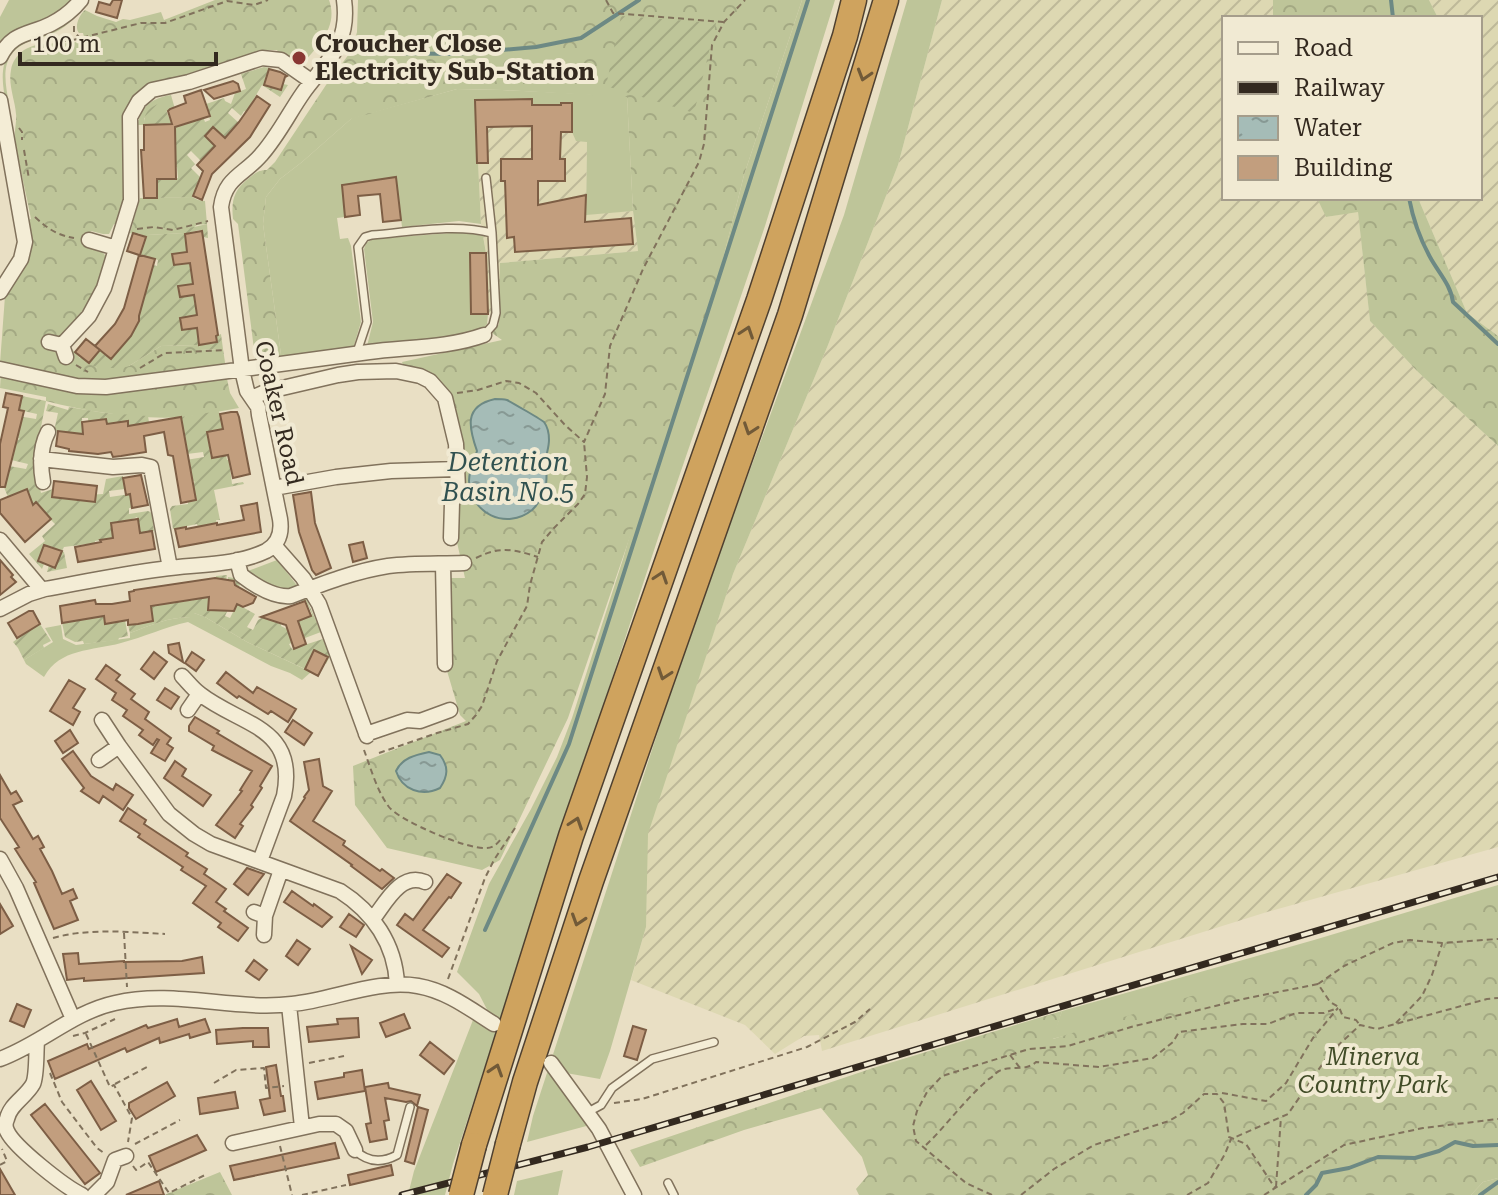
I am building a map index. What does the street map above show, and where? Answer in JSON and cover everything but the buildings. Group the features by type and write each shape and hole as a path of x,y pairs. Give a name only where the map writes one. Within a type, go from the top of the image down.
{"highway":[{"path":"461,1195 571,836 759,300 854,0"},
{"path":"495,1195 525,1082 591,881 790,315 886,0"}],"street":[{"path":"0,57 13,39 56,22 81,0"},
{"name":"Coaker Road","path":"274,545 281,526 258,407 247,391 242,370 221,207 231,181 255,162 270,144 341,41 344,0"},
{"path":"59,348 95,307 104,288 131,200 130,117 145,95 152,90 195,80 262,58 285,61 311,81"},
{"path":"0,100 25,235 21,259 0,292"},
{"path":"89,240 116,248"},
{"path":"0,369 95,388 458,342 484,335"},
{"path":"252,398 265,392 338,375 371,371 396,371 426,379 445,398 456,444 458,489 452,503 451,538"},
{"path":"43,482 41,459 48,432"},
{"path":"41,459 113,467 151,467 170,568"},
{"path":"274,488 391,471 457,469"},
{"path":"0,540 42,590"},
{"path":"0,609 42,590 237,560 274,545 311,589 325,617 366,735 407,720 420,721 450,710"},
{"path":"237,560 241,575 275,594 287,597 376,569 464,563"},
{"path":"443,564 445,664"},
{"path":"182,676 199,694 260,728 274,741 285,763 284,796 260,861"},
{"path":"188,710 199,694"},
{"path":"102,720 169,814 194,834 211,844 340,891 357,902 373,919 391,951 397,984"},
{"path":"99,760 119,746"},
{"path":"0,859 16,888 73,1019"},
{"path":"264,935 259,914 281,870"},
{"path":"373,919 394,891 407,881 425,882"},
{"path":"0,1059 96,1008 143,997 289,1005 397,984 443,992 494,1024"},
{"path":"289,1005 302,1127"},
{"path":"37,1041 34,1083 10,1110 6,1126 8,1133 29,1155 77,1194"},
{"path":"551,1063 594,1108 634,1195"},
{"path":"233,1143 302,1127 336,1124 346,1131 355,1150"},
{"path":"94,1195 107,1182 120,1158"}],"lane":[{"path":"484,335 493,325 496,313 486,178"},
{"path":"356,354 367,322 358,247 365,237 459,228 492,233"},
{"path":"594,1108 612,1088 652,1059 714,1042"},
{"path":"355,1150 370,1161 397,1155 410,1107"},
{"path":"668,1183 674,1195"}],"path":[{"path":"52,40 59,42 80,38 141,23 165,23 227,1 254,5 268,0"},
{"path":"606,0 613,13 724,22"},
{"path":"379,753 468,724 482,706 497,661 527,606 542,542 585,494 584,442 605,394 610,346 643,269 699,162 704,144 712,45 724,22 745,0"},
{"path":"76,22 74,32 80,38"},
{"path":"19,128 29,184"},
{"path":"31,215 60,236 89,240"},
{"path":"131,229 154,227 169,230 210,221"},
{"path":"59,348 72,363 93,375"},
{"path":"141,367 165,353 227,350"},
{"path":"445,398 506,381 519,383 536,393 584,442"},
{"path":"464,563 505,549 538,557"},
{"path":"367,757 377,786 391,810 427,831 485,849 496,845 501,839"},
{"path":"443,992 485,878 517,825"},
{"path":"124,932 127,1001"},
{"path":"40,941 67,934 165,934"},
{"path":"992,1195 966,1183 916,1141 913,1126 917,1111 927,1092 942,1076 1029,1049 1068,1046 1243,999 1318,984 1344,966 1393,943 1498,939"},
{"path":"1394,1025 1422,996 1442,943"},
{"path":"1318,984 1330,1002 1339,1007 1343,1017 1377,1029 1498,998"},
{"path":"924,1147 981,1086 1001,1070 1021,1069 1036,1062 1099,1067 1153,1058 1173,1042 1179,1032 1268,1024 1296,1013 1324,1013 1339,1007"},
{"path":"1222,1093 1266,1101 1286,1083 1313,1038 1339,1007"},
{"path":"594,1108 642,1099 807,1047 855,1022 870,1009"},
{"path":"1187,1195 1208,1183 1231,1139 1288,1114 1330,1053 1360,1025"},
{"path":"85,1033 110,1087 147,1067"},
{"path":"37,1041 62,1102 97,1148 120,1158 136,1170 148,1162 169,1194 205,1175"},
{"path":"1010,1055 1021,1069"},
{"path":"296,1065 344,1056"},
{"path":"214,1083 236,1070 264,1068 266,1088 298,1084"},
{"path":"114,1085 132,1118 127,1149 180,1120"},
{"path":"1021,1195 1054,1169 1094,1145 1169,1121 1204,1094 1217,1094 1224,1103 1229,1137 1246,1144 1275,1188"},
{"path":"1275,1188 1281,1117"},
{"path":"1267,1194 1344,1145 1423,1128 1498,1119"},
{"path":"278,1134 292,1195"},
{"path":"0,1144 7,1161 0,1165"},
{"path":"302,1195 346,1185"}],"shaded area":[{"path":"942,0 1273,0 1273,16 1222,16 1222,200 1318,200 1327,217 1358,211 1370,321 1418,372 1498,446 1498,847 1267,912 822,1051 819,1035 804,1036 775,1054 745,1025 631,980 646,927 647,834 733,574 828,345 898,165"},
{"path":"1429,0 1498,0 1498,336 1467,313 1419,200 1482,200 1482,16 1437,16"},
{"path":"532,99 561,103 587,142 586,214 633,211 638,251 500,263 500,313 471,314 470,253 486,252 481,224 475,100"}],"green space":[{"path":"9,0 73,0 57,14 0,41 0,17"},
{"path":"215,0 329,0 331,19 320,44 301,66 280,55 277,50 265,50 139,93 126,197 118,224 114,224 109,234 91,231 87,241 106,257 94,299 69,346 80,358 97,368 129,366 161,346 199,345 201,350 223,349 226,369 96,385 0,363 5,296 28,220 31,219 15,139 16,114 10,81 14,61 21,52 31,47 85,40 77,28 85,10 116,22 161,12 164,20"},
{"path":"358,0 802,0 744,175 718,279 568,718 500,860 482,870 387,848 355,805 353,766 466,721 460,715 445,664 448,578 465,578 456,538 458,489 445,398 406,372 402,362 502,340 492,333 499,324 500,263 638,251 627,97 457,89 351,119 280,179 266,197 263,224 282,362 256,365 238,224 233,219 233,201 244,182 275,162 352,50 357,32"},
{"path":"802,0 835,0 765,226 658,538 445,1195 408,1195 414,1171 473,1020 494,1023 479,994 457,972 489,884 557,757 572,718 644,486 718,279 744,175"},
{"path":"907,0 942,0 898,165 828,345 733,574 648,834 646,927 600,1079 566,1073 590,1125 527,1142 691,630 844,215"},
{"path":"1273,0 1429,0 1437,16 1273,16"},
{"path":"76,12 72,21 60,30 28,42 13,53 6,68 9,103 6,103 3,76 10,49"},
{"path":"621,16 716,23 694,113 606,86"},
{"path":"269,68 264,85 280,90 283,84 288,85 280,97 262,85 241,116 232,108 228,113 239,123 225,138 213,127 205,135 215,146 201,161 191,151 187,155 195,164 191,168 200,177 192,197 157,198 157,179 178,178 177,167 160,167 176,144 157,125 144,125 149,110 163,102 173,128 186,124 200,108 205,122 210,120 206,104 224,98 231,104 235,93 246,89 241,74"},
{"path":"457,89 627,96 633,211 586,215 587,142 576,141 572,132 572,104 532,105 531,99 475,100 481,224 459,221 402,227 396,177 342,185 345,217 337,218 340,239 348,238 351,246 361,322 352,352 282,362 263,224 266,197 280,179 352,118"},
{"path":"171,95 175,109 144,118 144,125 138,125 141,113 148,104"},
{"path":"192,197 205,201 207,224 197,225 185,233 146,237 130,233 140,198"},
{"path":"1318,200 1419,200 1467,313 1498,336 1498,446 1418,372 1370,321 1358,212 1326,217"},
{"path":"207,224 208,238 203,237 199,230 185,234 187,252 172,254 174,265 190,263 193,284 178,287 180,297 194,296 200,345 216,343 216,336 221,334 223,349 200,350 199,345 161,346 122,368 97,368 89,363 100,350 112,359 115,354 106,347 108,345 117,352 139,321 139,316 124,308 125,304 141,308 147,289 131,284 132,280 147,285 145,263 157,266 158,260 140,255 146,235 184,233 185,229"},
{"path":"464,232 483,236 486,253 470,254 471,314 488,314 487,324 481,331 446,338 367,346 373,322 364,249 366,243 373,239"},
{"path":"1,372 75,389 226,374 230,393 239,408 166,418 96,412 46,401 46,397 0,388"},
{"path":"22,396 46,401 34,464 41,493 53,489 52,497 103,494 106,479 123,476 125,489 109,491 110,497 130,494 132,508 129,508 129,514 152,513 154,531 140,533 137,517 132,519 134,534 119,537 117,522 111,523 113,538 64,547 62,551 67,568 47,572 49,565 56,567 61,551 44,545 38,561 44,564 42,569 29,554 45,541 42,536 55,524 51,520 39,530 28,517 40,507 37,502 24,513 27,489 8,497 3,485 9,466 26,469 28,464 3,458 13,458 17,440 20,439 22,419 12,415 36,419 37,414 19,410"},
{"path":"48,404 68,410 69,407 148,416 149,422 130,438 128,422 109,438 106,419 100,419 89,437 88,418 82,418 83,435 67,449 69,433 54,431 58,413 46,411"},
{"path":"219,411 223,429 207,433 211,458 226,455 232,484 244,484 214,490 220,520 216,520 217,523 173,529 172,506 196,500 189,463 180,461 204,457 203,452 187,454 181,417"},
{"path":"277,560 299,588 278,589 245,572"},
{"path":"227,575 232,599 236,583 228,577 241,582 225,616 230,618 237,604 255,614 247,627 253,630 263,617 281,624 287,629 291,640 298,621 312,614 306,601 302,602 300,598 305,596 321,632 289,644 292,649 323,639 330,656 326,664 327,656 314,651 305,669 194,613 194,617 153,624 130,633 128,625 153,620 151,605 207,597 215,610 216,576"},
{"path":"194,613 311,672 302,680 188,622 68,656 44,677 24,660 53,642 45,628 61,625 63,639 76,645 130,638 130,633 153,624 194,617"},
{"path":"103,614 105,624 125,620 128,636 84,644 83,641 75,642 65,637 62,623"},
{"path":"40,624 51,641 24,660 13,642"},
{"path":"1498,885 1498,926 1052,1039 1062,1011"},
{"name":"Minerva Country Park","path":"1498,901 1498,1178 1483,1182 1471,1195 859,1195 856,1189 868,1175 862,1157 821,1108 744,1130 640,1167 630,1150 873,1068 1062,1011 1053,1039"},
{"path":"563,1170 558,1195 514,1195 517,1181"},
{"path":"220,1172 232,1195 164,1195"},
{"path":"1498,1178 1498,1195 1471,1195 1483,1182"}],"water":[{"name":"Detention Basin No.5","path":"507,400 544,422 549,435 544,492 532,510 511,519 483,510 471,492 469,481 477,451 471,426 473,412 485,402"},
{"path":"429,752 443,759 445,779 440,788 420,792 403,783 396,771 405,760"}],"waterway":[{"path":"365,50 455,54 536,47 581,38 639,0"},
{"path":"485,930 569,744 808,0"},
{"path":"1391,0 1393,16"},
{"path":"1410,200 1420,236 1447,284 1453,302 1498,344"},
{"path":"1306,1195 1322,1173 1349,1168 1378,1157 1415,1158 1439,1151 1455,1142 1473,1146 1498,1145"},
{"path":"1480,1195 1498,1182"}],"railway":[{"path":"402,1195 588,1147 1498,877"}],"place":[{"name":"Croucher Close Electricity Sub-Station","path":"299,58"}]}
